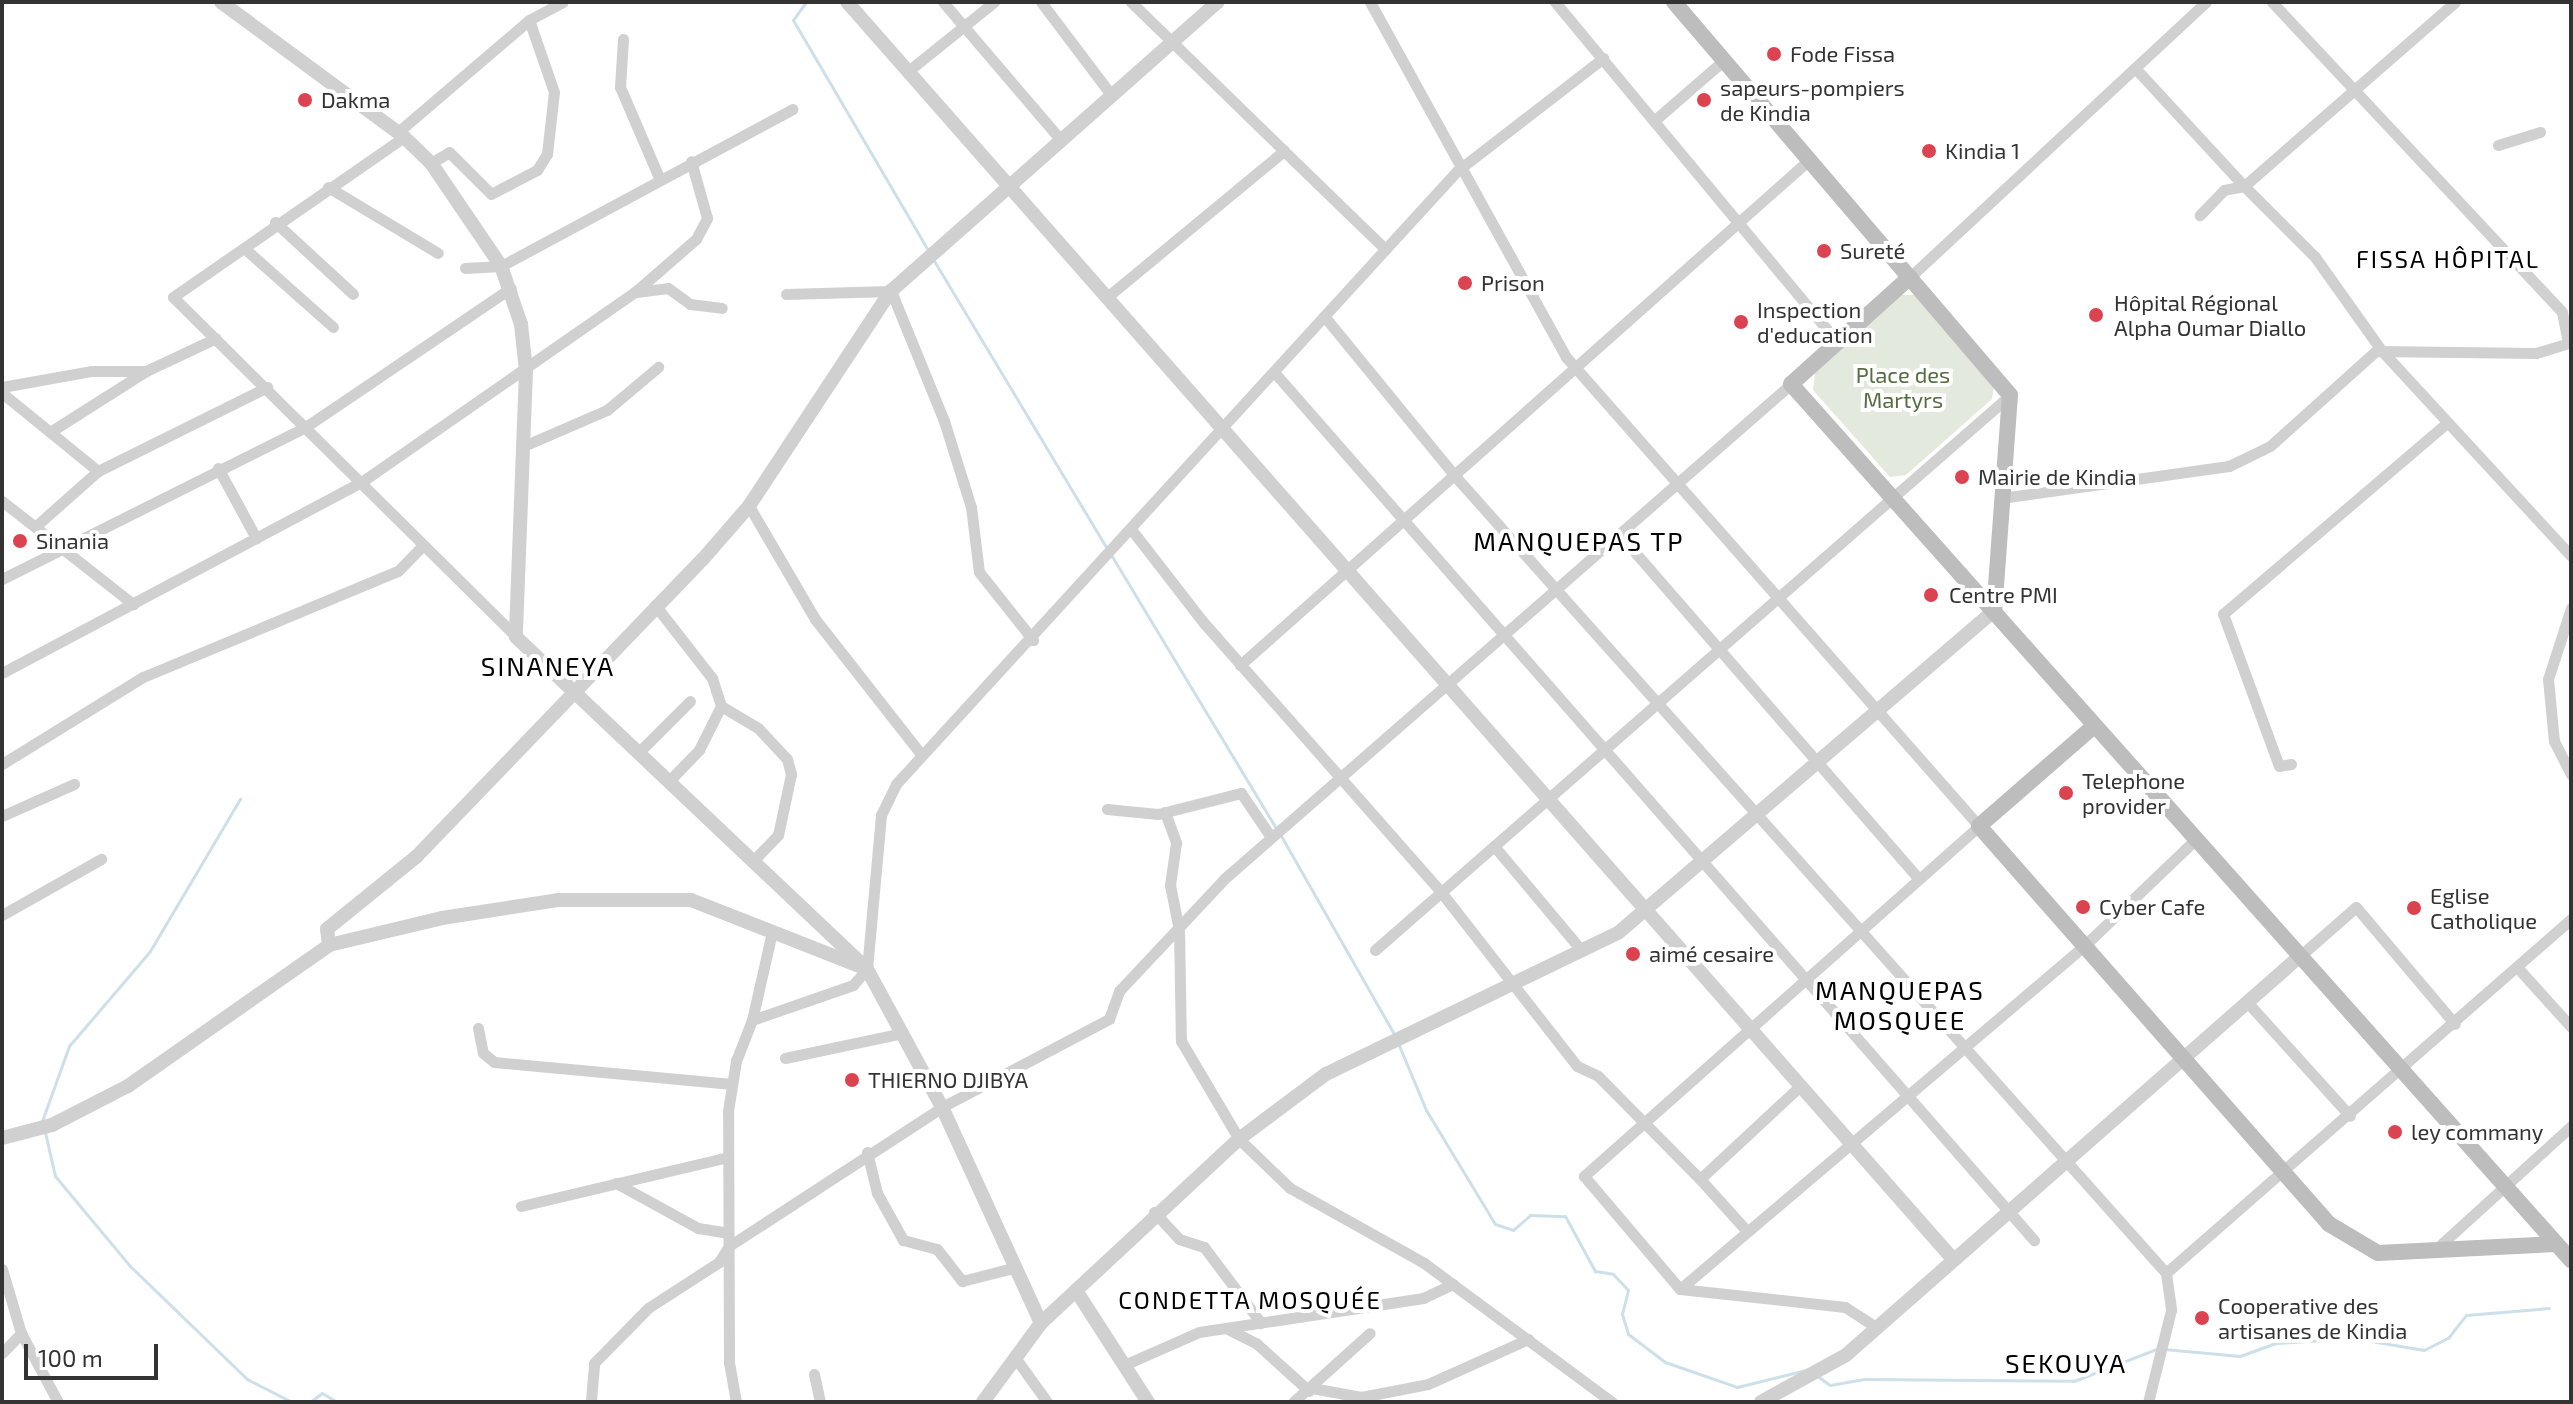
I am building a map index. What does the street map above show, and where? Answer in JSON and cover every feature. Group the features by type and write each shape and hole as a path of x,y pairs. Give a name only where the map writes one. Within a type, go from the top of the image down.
{"main road":[{"path":"1674,2 2010,395 1994,611"},
{"path":"1910,277 1791,384 2571,1260"},
{"path":"2094,726 1979,826 2285,1172 2356,1245 2378,1253 2555,1244"}],"street":[{"path":"221,2 401,135 431,163 501,266 511,288 526,371 526,445 516,637"},
{"path":"563,2 529,20 401,135 173,297 307,426 422,546 867,969 942,1107 1013,1268 1041,1323"},
{"path":"847,2 1952,1258"},
{"path":"943,2 1061,140"},
{"path":"907,72 962,24 994,2"},
{"path":"1041,2 1112,96"},
{"path":"1131,2 1385,249"},
{"path":"329,945 327,929 417,856 749,506 891,291 930,253 1009,188 1218,2"},
{"path":"1370,2 1457,171 1574,369 1979,826 1747,1026 1584,1176 1680,1289 1845,1307 1876,1327"},
{"path":"1555,2 1838,343"},
{"path":"1910,277 2206,2"},
{"path":"2001,498 2229,466 2270,446 2381,350 2536,353 2570,342 2562,312 2272,2"},
{"path":"2200,215 2224,190 2244,186 2455,2"},
{"path":"431,163 449,152 491,194 537,170 547,154 554,92 529,20"},
{"path":"623,39 620,87 660,180"},
{"path":"752,1020 853,985 867,969 881,815 921,754 1033,640 1108,552 1457,171 1603,58"},
{"path":"1655,120 1724,60"},
{"path":"2135,68 2244,186 2315,257 2381,350 2571,556"},
{"path":"465,268 501,266 792,109"},
{"path":"2498,145 2540,132"},
{"path":"1106,298 1284,151"},
{"path":"1240,665 1810,159"},
{"path":"2,673 360,483 526,371 635,292 696,239 707,218 691,161"},
{"path":"328,187 438,253"},
{"path":"275,222 353,294"},
{"path":"244,248 333,327"},
{"path":"2,579 65,552 218,468 307,426 511,288"},
{"path":"635,292 668,288 690,304 722,308"},
{"path":"786,294 891,291"},
{"path":"891,291 944,421 971,507 979,572 1033,640"},
{"path":"1324,316 1454,475 1760,812 2166,1273 2167,1340 2148,1402"},
{"path":"50,432 146,371 216,338"},
{"path":"526,445 607,410 658,367"},
{"path":"2,390 91,371 146,371"},
{"path":"1274,372 2034,1240"},
{"path":"591,1400 594,1363 648,1308 719,1262 729,1246 867,1152 942,1107 1109,1019 1119,991 1276,833 1791,384"},
{"path":"36,526 98,471 267,387"},
{"path":"2,390 98,471"},
{"path":"1375,950 2010,395"},
{"path":"2291,764 2279,766 2223,614 2447,423"},
{"path":"218,468 256,538"},
{"path":"2,501 133,604"},
{"path":"749,506 815,619 921,754"},
{"path":"1131,529 1240,665 1341,775 1441,892 1577,1066 1598,1076 1745,1229"},
{"path":"1619,534 1919,879"},
{"path":"2,764 143,677 398,571 422,546"},
{"path":"655,605 712,678 721,706 758,728 787,759 791,774 778,835 753,861"},
{"path":"2571,608 2548,679 2554,741 2571,775"},
{"path":"981,1401 1041,1323 1077,1292 1154,1212 1239,1139 1326,1074 1582,951 1646,911 1874,709 1994,611"},
{"path":"639,752 690,701"},
{"path":"669,781 699,750 721,706"},
{"path":"2,816 74,784"},
{"path":"1107,809 1165,812 1241,793 1276,833"},
{"path":"1165,812 1176,843 1170,885 1179,930 1181,1041 1239,1139 1290,1188 1453,1284 1612,1402"},
{"path":"1680,1289 1745,1229 1854,1146 1966,1044 2085,945 2195,840"},
{"path":"1494,846 1582,951"},
{"path":"2,915 101,859"},
{"path":"2,1138 46,1127 128,1086 329,945 558,900 691,900 867,969"},
{"path":"1761,1402 1819,1374 1876,1327 2008,1207 2356,907 2455,1024"},
{"path":"2166,1273 2402,1071 2571,919"},
{"path":"736,1402 728,1233 732,1084 752,1020 772,932"},
{"path":"2517,967 2571,1027"},
{"path":"2248,1003 2350,1116"},
{"path":"478,1028 483,1053 494,1062 732,1084"},
{"path":"785,1058 903,1033"},
{"path":"1700,1179 1800,1086"},
{"path":"2436,1249 2571,1126"},
{"path":"867,1152 877,1193 903,1240 937,1249 962,1281 1013,1268"},
{"path":"521,1206 728,1157"},
{"path":"616,1183 698,1228 728,1233"},
{"path":"1154,1212 1179,1239 1204,1247 1261,1323"},
{"path":"2,1269 21,1333 58,1402"},
{"path":"1124,1365 1158,1345 1226,1328 1423,1298 1453,1284"},
{"path":"1077,1292 1148,1402"},
{"path":"1226,1328 1257,1344 1311,1390 1361,1397 1428,1384 1528,1339"},
{"path":"2,1353 21,1333"},
{"path":"1293,1402 1311,1390 1370,1333"},
{"path":"1014,1356 1047,1402"},
{"path":"814,1374 820,1402"}],"green space":[{"name":"Place des Martyrs","path":"1901,295 1915,295 1994,386 1992,399 1906,475 1890,477 1813,390 1815,373"}],"waterway":[{"path":"806,2 793,20 929,252"},
{"path":"933,259 1106,547"},
{"path":"1110,553 1276,828"},
{"path":"42,1121 69,1046 150,951 240,799"},
{"path":"1280,834 1395,1036"},
{"path":"1398,1043 1426,1110 1495,1224 1513,1230 1530,1215 1565,1216 1595,1271 1613,1274 1628,1290 1622,1314 1628,1334 1665,1362 1737,1387 1806,1370"},
{"path":"45,1132 55,1176 130,1266 247,1379 292,1402"},
{"path":"2164,1349 2240,1356 2276,1343 2353,1338 2424,1350 2448,1338 2466,1315 2549,1308"},
{"path":"1816,1375 1830,1385 1865,1379 2074,1381 2156,1349"},
{"path":"310,1402 322,1393 337,1402"}],"place":[{"name":"Fode Fissa","path":"1774,54"},
{"name":"Dakma","path":"305,100"},
{"name":"sapeurs-pompiers de Kindia","path":"1704,100"},
{"name":"Kindia 1","path":"1929,151"},
{"name":"Sureté","path":"1824,251"},
{"name":"Prison","path":"1465,283"},
{"name":"Hôpital Régional Alpha Oumar Diallo","path":"2096,315"},
{"name":"Inspection d'education","path":"1741,322"},
{"name":"Mairie de Kindia","path":"1962,477"},
{"name":"Sinania","path":"20,541"},
{"name":"Centre PMI","path":"1931,595"},
{"name":"Telephone provider","path":"2066,793"},
{"name":"Cyber Cafe","path":"2083,907"},
{"name":"Eglise Catholique","path":"2414,908"},
{"name":"aimé cesaire","path":"1633,954"},
{"name":"THIERNO DJIBYA","path":"852,1080"},
{"name":"ley commany","path":"2395,1132"},
{"name":"Cooperative des artisanes de Kindia","path":"2202,1318"}],"district":[{"name":"FISSA HÔPITAL","path":"2448,259"},
{"name":"MANQUEPAS TP","path":"1579,541"},
{"name":"SINANEYA","path":"548,666"},
{"name":"MANQUEPAS MOSQUEE","path":"1900,1005"},
{"name":"СONDETTA MOSQUÉE","path":"1250,1300"},
{"name":"SEKOUYA","path":"2066,1363"}]}
